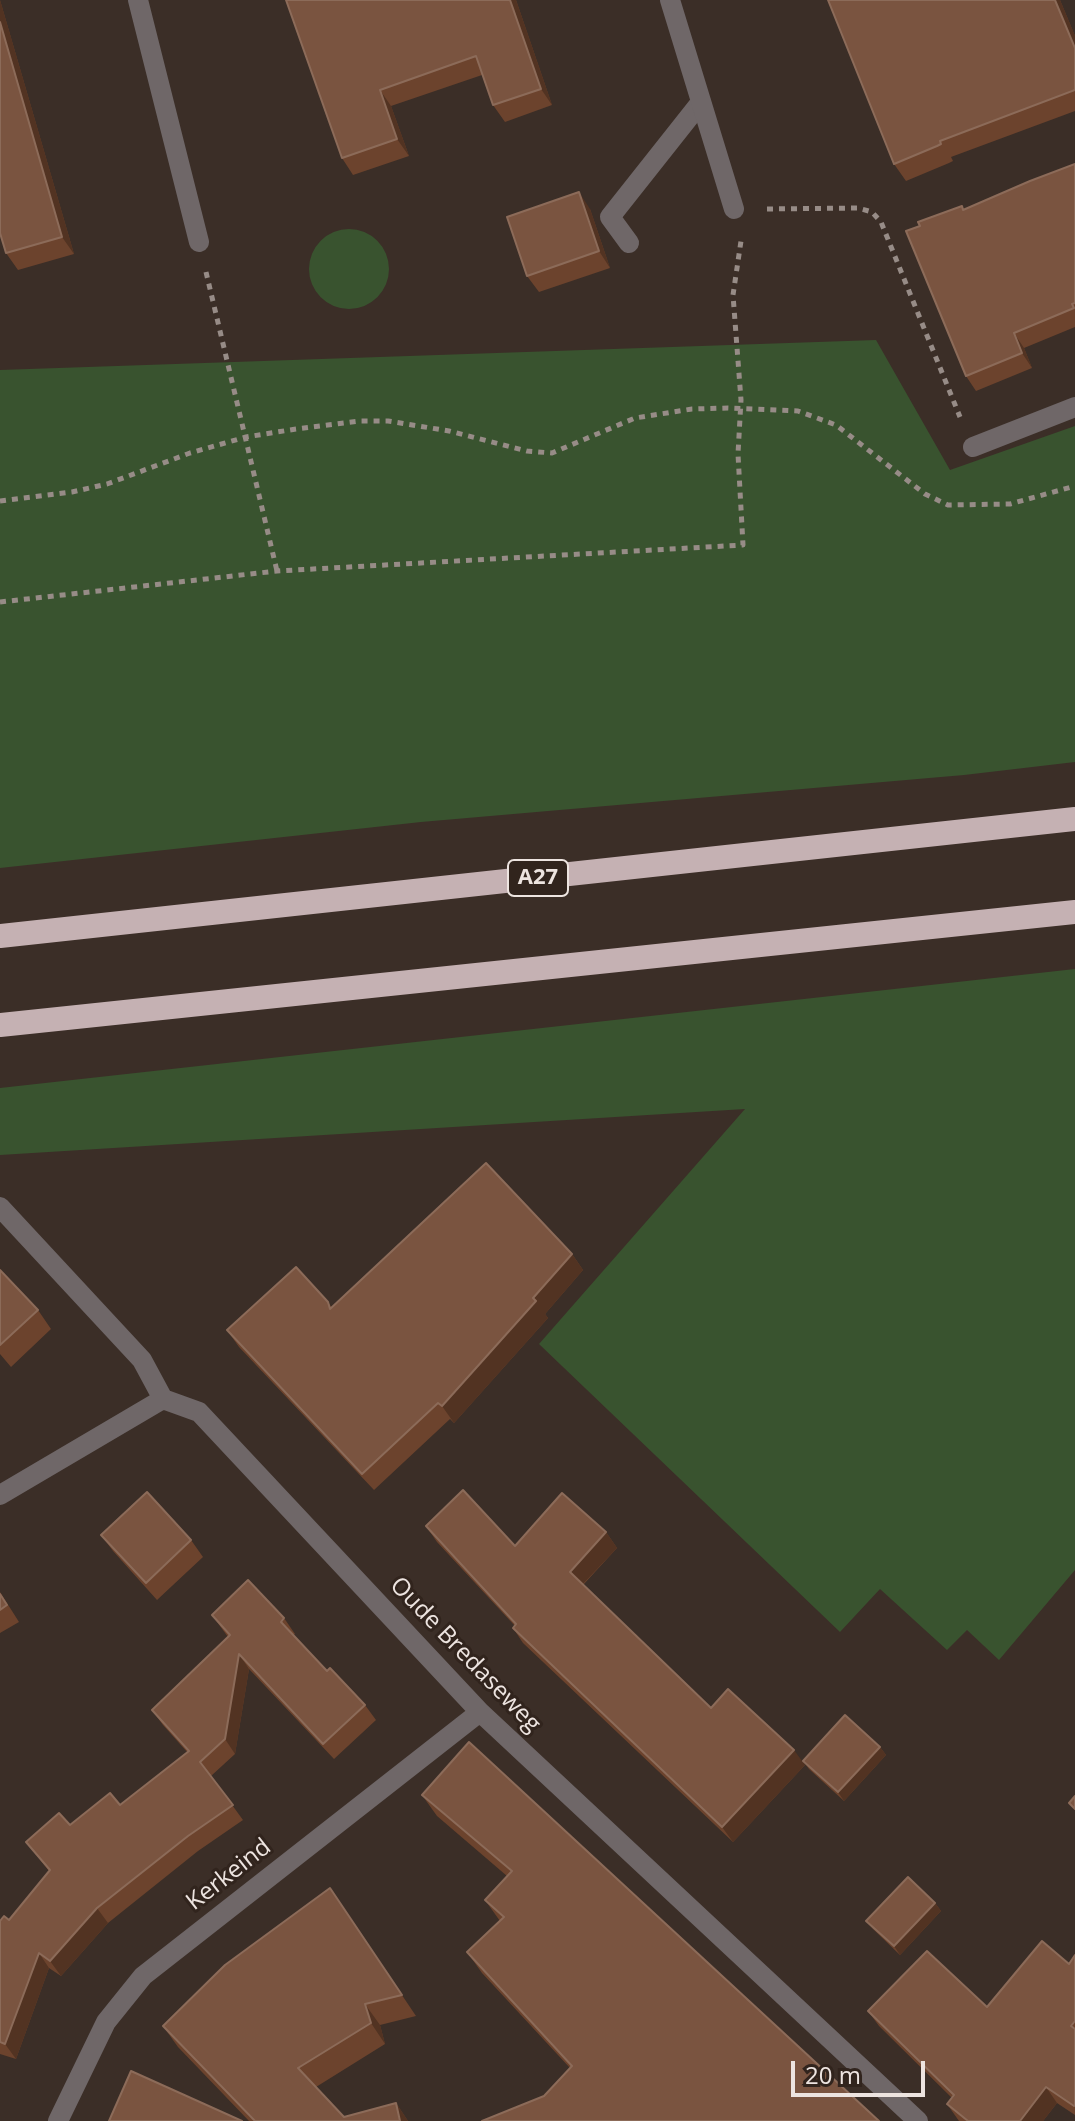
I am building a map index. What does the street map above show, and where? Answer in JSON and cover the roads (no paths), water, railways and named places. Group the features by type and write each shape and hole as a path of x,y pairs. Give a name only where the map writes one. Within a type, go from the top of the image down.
{"highway":[{"name":"A27","path":"0,936 1075,819"},
{"path":"0,1025 1075,912"}],"street":[{"path":"138,0 199,242"},
{"path":"670,0 734,209"},
{"path":"629,243 610,217 701,102"},
{"path":"973,447 1075,407"},
{"path":"0,1207 142,1360 163,1399 0,1495"},
{"name":"Oude Bredaseweg","path":"163,1399 199,1412 480,1712 918,2121"},
{"name":"Kerkeind","path":"58,2121 106,2022 143,1976 480,1712"}]}
